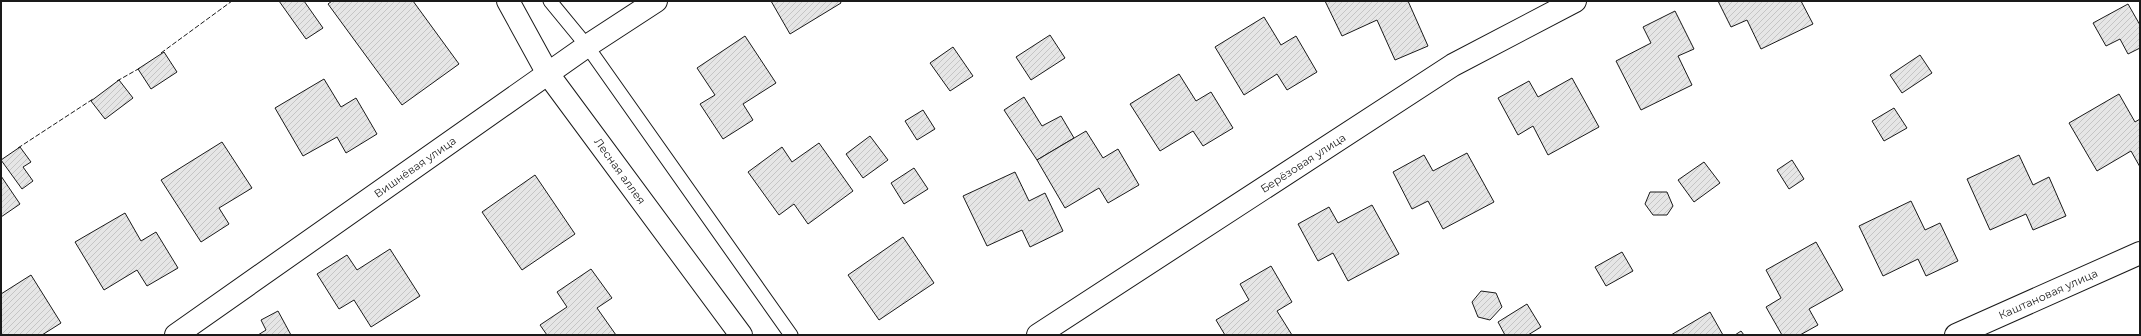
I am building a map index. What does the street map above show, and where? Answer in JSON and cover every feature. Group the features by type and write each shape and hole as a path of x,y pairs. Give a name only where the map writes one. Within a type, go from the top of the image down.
{"street":[{"name":"Лесная аллея","path":"508,1 548,74 741,335"},
{"name":"Вишнёвая улица","path":"176,335 587,46 656,1"},
{"name":"Берёзовая улица","path":"1038,335 1453,65 1574,1"},
{"name":"Каштановая улица","path":"1956,335 2140,253"}],"lane":[{"path":"550,1 587,46 791,335"}],"building":[{"path":"279,1 304,1 323,28 306,39"},
{"path":"332,1 413,1 459,64 402,105 328,4"},
{"path":"771,1 840,1 841,3 790,34"},
{"path":"1325,1 1408,1 1428,46 1395,60 1377,20 1342,36"},
{"path":"1718,1 1801,1 1813,24 1761,49 1747,20 1731,27"},
{"path":"2128,4 2140,25 2140,48 2128,54 2120,39 2106,46 2093,23"},
{"path":"1675,11 1694,49 1678,56 1692,85 1641,110 1616,61 1651,43 1643,27"},
{"path":"1264,17 1281,45 1296,36 1317,72 1287,90 1277,74 1244,95 1215,47"},
{"path":"1050,35 1065,58 1031,80 1016,57"},
{"path":"745,36 776,83 743,104 753,120 723,139 700,104 715,95 697,68"},
{"path":"953,47 973,76 950,91 930,63"},
{"path":"164,52 177,72 151,89 138,69"},
{"path":"1920,55 1932,73 1902,93 1890,75"},
{"path":"1179,74 1196,101 1211,92 1233,128 1203,146 1193,131 1160,151 1130,104"},
{"path":"1572,78 1599,127 1548,155 1533,126 1518,135 1498,98 1529,81 1538,97"},
{"path":"324,79 341,107 356,98 377,134 346,153 337,137 303,156 275,108"},
{"path":"119,80 133,98 105,119 91,101"},
{"path":"2119,94 2135,122 2140,119 2140,167 2131,151 2097,171 2069,123"},
{"path":"1024,97 1042,126 1061,116 1074,138 1037,160 1004,110"},
{"path":"1894,108 1907,128 1884,141 1872,121"},
{"path":"923,110 935,129 917,140 905,121"},
{"path":"1086,131 1103,158 1118,149 1139,185 1108,203 1099,188 1065,208 1037,160"},
{"path":"870,136 888,160 863,178 846,154"},
{"path":"222,142 252,188 219,208 229,224 201,242 161,180"},
{"path":"819,143 853,191 808,224 794,204 779,215 748,172 782,147 792,162"},
{"path":"20,147 31,162 23,167 33,181 22,189 1,160"},
{"path":"1467,153 1494,202 1443,229 1428,201 1412,209 1393,172 1424,155 1433,171"},
{"path":"2019,155 2033,185 2049,177 2066,216 2033,230 2026,214 1990,230 1967,179"},
{"path":"1792,160 1804,179 1789,189 1777,170"},
{"path":"1704,162 1720,183 1694,202 1678,180"},
{"path":"914,168 928,189 904,204 891,183"},
{"path":"1015,172 1029,201 1045,193 1063,231 1030,247 1022,230 987,246 963,196"},
{"path":"535,175 575,234 522,270 482,212"},
{"path":"1,176 20,204 1,217"},
{"path":"1650,192 1667,192 1673,206 1667,215 1653,215 1645,204"},
{"path":"1911,201 1925,230 1940,223 1958,261 1926,276 1918,259 1883,276 1859,226"},
{"path":"1372,205 1399,254 1348,281 1333,253 1318,261 1298,224 1329,207 1338,223"},
{"path":"125,213 141,241 156,232 178,268 147,286 137,270 104,290 75,242"},
{"path":"903,237 934,283 879,320 848,275"},
{"path":"1816,242 1843,290 1809,309 1818,325 1800,335 1782,335 1766,307 1781,298 1766,270"},
{"path":"390,249 420,296 371,327 354,300 339,309 317,274 347,255 357,270"},
{"path":"1622,252 1633,271 1606,286 1595,267"},
{"path":"1271,266 1292,302 1277,311 1292,335 1225,335 1216,320 1249,300 1240,284"},
{"path":"591,269 612,298 597,308 616,335 547,335 540,325 567,307 557,292"},
{"path":"31,275 61,323 42,335 1,335 1,294"},
{"path":"1481,291 1496,293 1502,307 1490,320 1478,317 1472,302"},
{"path":"1527,304 1541,327 1528,335 1505,335 1498,322"},
{"path":"278,311 291,335 258,335 266,330 261,320"},
{"path":"1710,312 1723,335 1671,335"},
{"path":"1741,331 1744,335 1735,335"}],"fence":[{"path":"161,53 232,1"},
{"path":"117,81 140,68"},
{"path":"18,148 93,99"}]}
